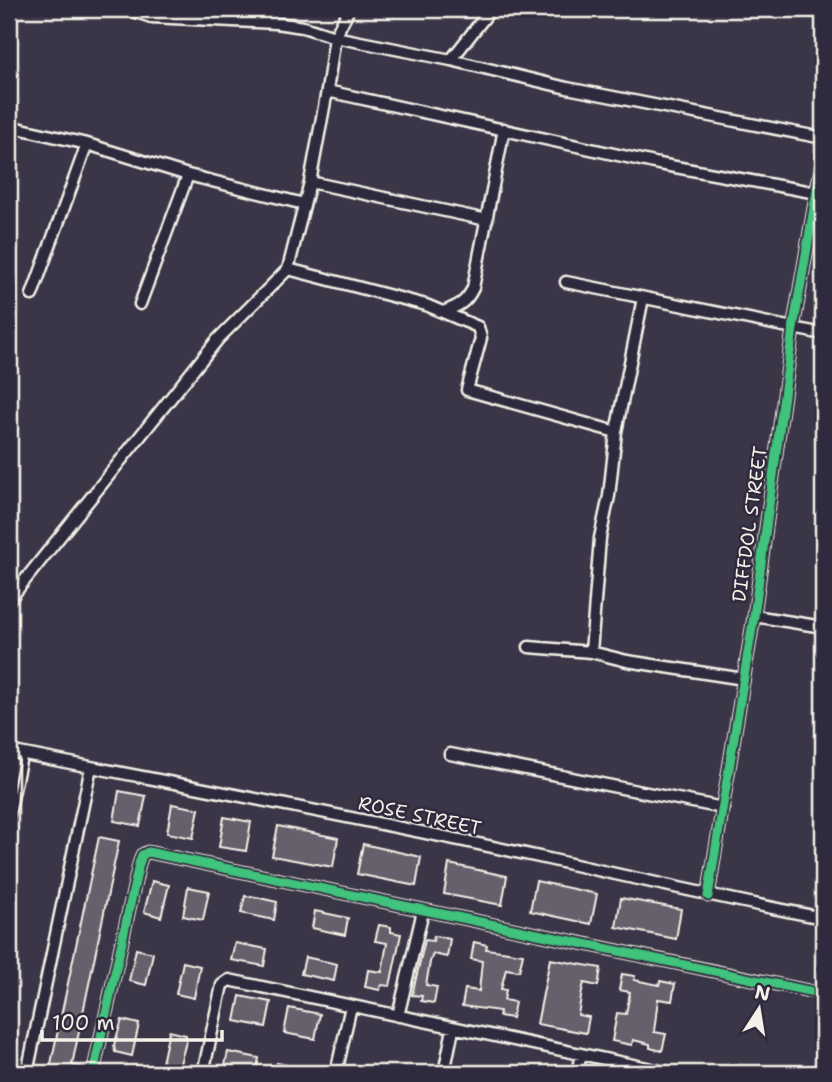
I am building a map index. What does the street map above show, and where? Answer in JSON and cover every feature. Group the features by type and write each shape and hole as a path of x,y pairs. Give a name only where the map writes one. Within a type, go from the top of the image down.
{"street":[{"path":"127,9 303,27 335,37 451,60 567,88 823,138"},
{"path":"9,600 218,339 288,270 310,182 335,37 349,9"},
{"path":"451,60 491,9"},
{"path":"327,92 659,164 817,192"},
{"path":"9,126 87,144 188,175 304,204"},
{"path":"443,312 460,305 468,298 487,220 504,129"},
{"path":"32,295 87,144"},
{"name":"DIFFDOL STREET","path":"708,896 754,616 793,329 823,156"},
{"path":"140,304 188,175"},
{"path":"310,182 487,220"},
{"path":"288,270 443,312 478,327 481,338 467,390 617,432"},
{"path":"566,282 823,334"},
{"path":"590,652 600,538 643,298"},
{"path":"754,616 823,628"},
{"path":"529,647 590,652 626,662 744,679"},
{"name":"ROSE STREET","path":"9,751 218,790 530,855 708,896 823,918"},
{"path":"450,754 723,808"},
{"path":"27,1073 91,767"},
{"path":"93,1073 139,864 145,853 823,994"},
{"path":"398,1016 423,911"},
{"path":"203,1073 225,982 233,981 671,1073"},
{"path":"336,1073 351,1006"},
{"path":"444,1073 453,1029"},
{"path":"577,1073 581,1054"}],"lane":[{"path":"9,826 24,754"}],"building":[{"path":"119,791 146,796 140,826 114,821"},
{"path":"172,804 199,809 193,838 167,833"},
{"path":"224,817 251,822 246,851 219,847"},
{"path":"278,826 338,838 333,867 272,856"},
{"path":"99,837 119,841 72,1065 86,1068 86,1073 49,1073"},
{"path":"363,844 421,857 416,886 357,874"},
{"path":"449,864 507,876 502,905 444,894"},
{"path":"152,881 169,885 161,917 144,912"},
{"path":"536,881 597,894 591,924 530,911"},
{"path":"188,887 209,891 203,920 183,916"},
{"path":"245,896 277,902 274,920 241,913"},
{"path":"621,898 681,909 676,939 616,927"},
{"path":"315,911 348,918 345,935 312,928"},
{"path":"379,925 391,927 391,932 401,934 390,986 381,985 380,990 365,987 368,970 382,972 387,943 375,941"},
{"path":"434,936 450,939 447,957 433,954 430,962 426,985 437,987 434,1003 421,1001 422,996 412,995 425,940 433,941"},
{"path":"474,942 487,945 486,949 523,954 519,971 506,969 501,989 506,990 504,1000 515,1002 512,1018 499,1016 500,1011 462,1006 465,989 479,991 482,961 471,959"},
{"path":"235,943 267,949 264,966 231,960"},
{"path":"136,949 153,953 146,985 129,981"},
{"path":"305,957 337,964 334,981 301,974"},
{"path":"550,959 601,968 598,986 584,983 582,991 578,1015 589,1017 586,1033 537,1024"},
{"path":"183,962 200,966 194,998 176,994"},
{"path":"622,974 635,976 634,980 659,985 660,981 675,984 672,1001 658,999 654,1032 666,1034 662,1051 650,1048 650,1044 633,1040 632,1045 612,1041 617,1013 626,1014 630,992 619,990"},
{"path":"240,996 271,1002 266,1027 235,1021"},
{"path":"289,1008 320,1014 315,1039 284,1033"},
{"path":"122,1020 139,1024 132,1056 115,1052 114,1045"},
{"path":"169,1031 186,1035 179,1067 162,1063"},
{"path":"228,1052 259,1058 256,1073 223,1073"},
{"path":"277,1063 308,1069 307,1073 275,1073"}],"cycle path":[{"path":"708,896 754,616 793,329 823,156"},
{"path":"93,1073 139,864 142,855 148,852 823,994"}]}
